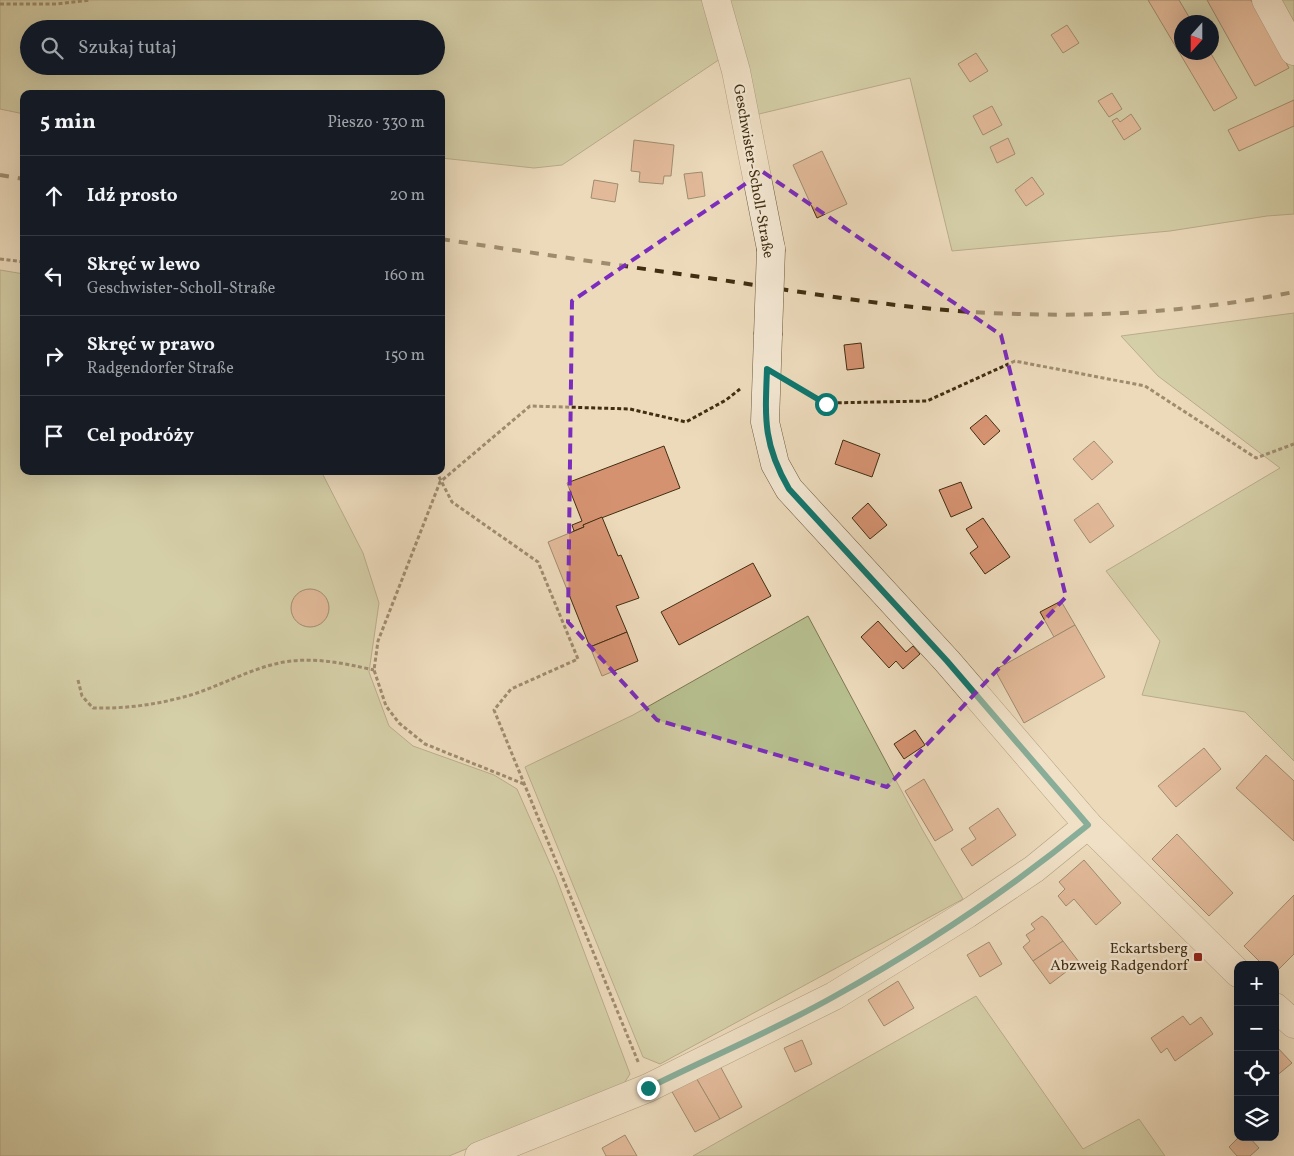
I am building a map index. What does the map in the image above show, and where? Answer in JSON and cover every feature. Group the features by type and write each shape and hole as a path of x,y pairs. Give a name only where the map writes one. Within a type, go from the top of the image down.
{"street":[{"name":"Geschwister-Scholl-Straße","path":"716,0 736,71 771,249 765,422 775,464 789,489 947,661 1088,825 1234,969"},
{"path":"1266,0 1294,51"},
{"path":"479,1156 648,1088 834,996 967,914 1034,869 1088,825"},
{"path":"1279,1011 1294,1024"}],"path":[{"path":"0,4 57,4 90,0"},
{"path":"0,259 20,262"},
{"path":"524,784 425,744 400,723 386,706 374,670 378,641 440,482 530,406 630,409 686,422 726,400 767,369 826,404 927,401 1015,361 1145,386 1256,458 1294,444"},
{"path":"437,475 452,502 538,562 578,659 511,688 494,710 648,1088"},
{"path":"78,680 82,696 93,708 125,708 193,694 253,670 284,662 326,659 374,670"}],"highlighted area":[{"path":"763,172 1001,335 1066,597 887,787 657,720 568,622 572,301"}],"green space":[{"path":"0,0 1294,0 1294,214 1267,216 1170,231 952,251 910,78 738,119 723,57 562,165 534,168 445,158 445,90 20,90 20,113 0,109"},
{"path":"0,270 20,273 20,475 323,475 363,553 379,603 369,672 389,726 413,746 494,775 517,789 556,877 630,1074 623,1085 449,1156 0,1156"},
{"path":"1294,313 1294,761 1245,712 1142,695 1160,641 1106,571 1280,468 1158,376 1121,336"},
{"path":"808,616 922,829 963,899 660,1064 643,1057 525,767 633,715"},
{"path":"976,996 1083,1149 1139,1119 1165,1156 693,1156"}],"building":[{"path":"1148,0 1179,0 1188,15 1174,15 1174,44"},
{"path":"1207,0 1251,0 1289,68 1255,86 1219,22 1219,15 1215,15"},
{"path":"1067,25 1079,43 1063,53 1051,35"},
{"path":"976,53 988,71 970,82 958,64"},
{"path":"1184,60 1215,60 1237,98 1214,111"},
{"path":"1112,93 1122,109 1109,117 1098,101"},
{"path":"1294,100 1294,126 1239,151 1228,130"},
{"path":"992,106 1002,125 983,135 973,116"},
{"path":"1131,114 1141,129 1124,140 1112,121 1117,118 1120,122"},
{"path":"1008,138 1015,154 997,163 990,147"},
{"path":"634,140 674,145 671,176 664,176 663,184 639,182 640,172 631,171"},
{"path":"822,151 847,204 817,218 793,165"},
{"path":"702,172 705,196 688,199 684,174"},
{"path":"1032,177 1044,194 1026,206 1015,190"},
{"path":"594,180 618,184 615,202 591,198"},
{"path":"861,343 864,368 847,370 844,345"},
{"path":"986,415 1000,431 984,445 970,428"},
{"path":"843,440 880,454 872,477 835,464"},
{"path":"1094,441 1113,462 1092,480 1073,459"},
{"path":"664,446 680,488 583,525 584,527 574,531 572,525 582,521 567,483"},
{"path":"961,482 972,508 951,517 939,490"},
{"path":"868,503 887,525 870,539 852,518"},
{"path":"1098,503 1114,526 1090,543 1074,520"},
{"path":"602,517 618,556 621,555 639,598 616,606 627,632 590,647 548,542 584,527 583,525"},
{"path":"983,518 1010,557 985,574 970,553 978,547 966,529"},
{"path":"753,563 771,596 679,645 661,612"},
{"path":"310,589 324,594 329,608 324,622 310,627 296,622 291,608 296,594"},
{"path":"1061,601 1075,625 1054,637 1040,612"},
{"path":"878,621 906,652 913,646 920,654 903,669 896,661 889,668 861,637"},
{"path":"1075,625 1105,677 1024,723 995,670"},
{"path":"627,632 638,661 602,676 590,647"},
{"path":"915,730 925,745 904,759 894,744"},
{"path":"1204,748 1221,769 1176,807 1158,786"},
{"path":"1266,755 1294,781 1294,841 1236,788"},
{"path":"924,779 953,830 935,841 905,791"},
{"path":"998,808 1016,835 972,866 961,849 976,839 969,828"},
{"path":"1177,834 1233,893 1209,916 1152,859"},
{"path":"1084,860 1121,903 1096,925 1074,899 1066,906 1058,896 1065,889 1059,882"},
{"path":"1294,895 1294,954 1279,969 1279,961 1259,961 1244,946"},
{"path":"1042,916 1063,941 1033,961 1023,947 1030,941 1026,935 1035,929 1031,924"},
{"path":"1063,941 1079,962 1050,984 1033,961"},
{"path":"989,942 1002,964 980,977 967,955"},
{"path":"898,981 914,1008 884,1026 868,1000"},
{"path":"1183,1016 1190,1025 1201,1017 1213,1034 1175,1061 1167,1048 1161,1053 1151,1038"},
{"path":"802,1040 812,1064 795,1072 784,1048"},
{"path":"1279,1049 1292,1063 1279,1074"},
{"path":"719,1064 742,1107 720,1119 695,1076"},
{"path":"695,1076 720,1119 695,1132 671,1090"},
{"path":"625,1135 637,1156 606,1156 602,1148"},
{"path":"1235,1141 1253,1141 1259,1148 1250,1156 1237,1156 1229,1147"}],"railway":[{"path":"0,175 20,178"},
{"path":"445,240 867,301 981,313 1053,315 1157,311 1191,308 1294,292"}],"place":[{"name":"Eckartsberg Abzweig Radgendorf","path":"1198,957"}],"route":[{"path":"648,1088 834,996 967,914 1034,869 1088,825 947,661 789,489 775,464 765,422 767,369 826,404"}]}
